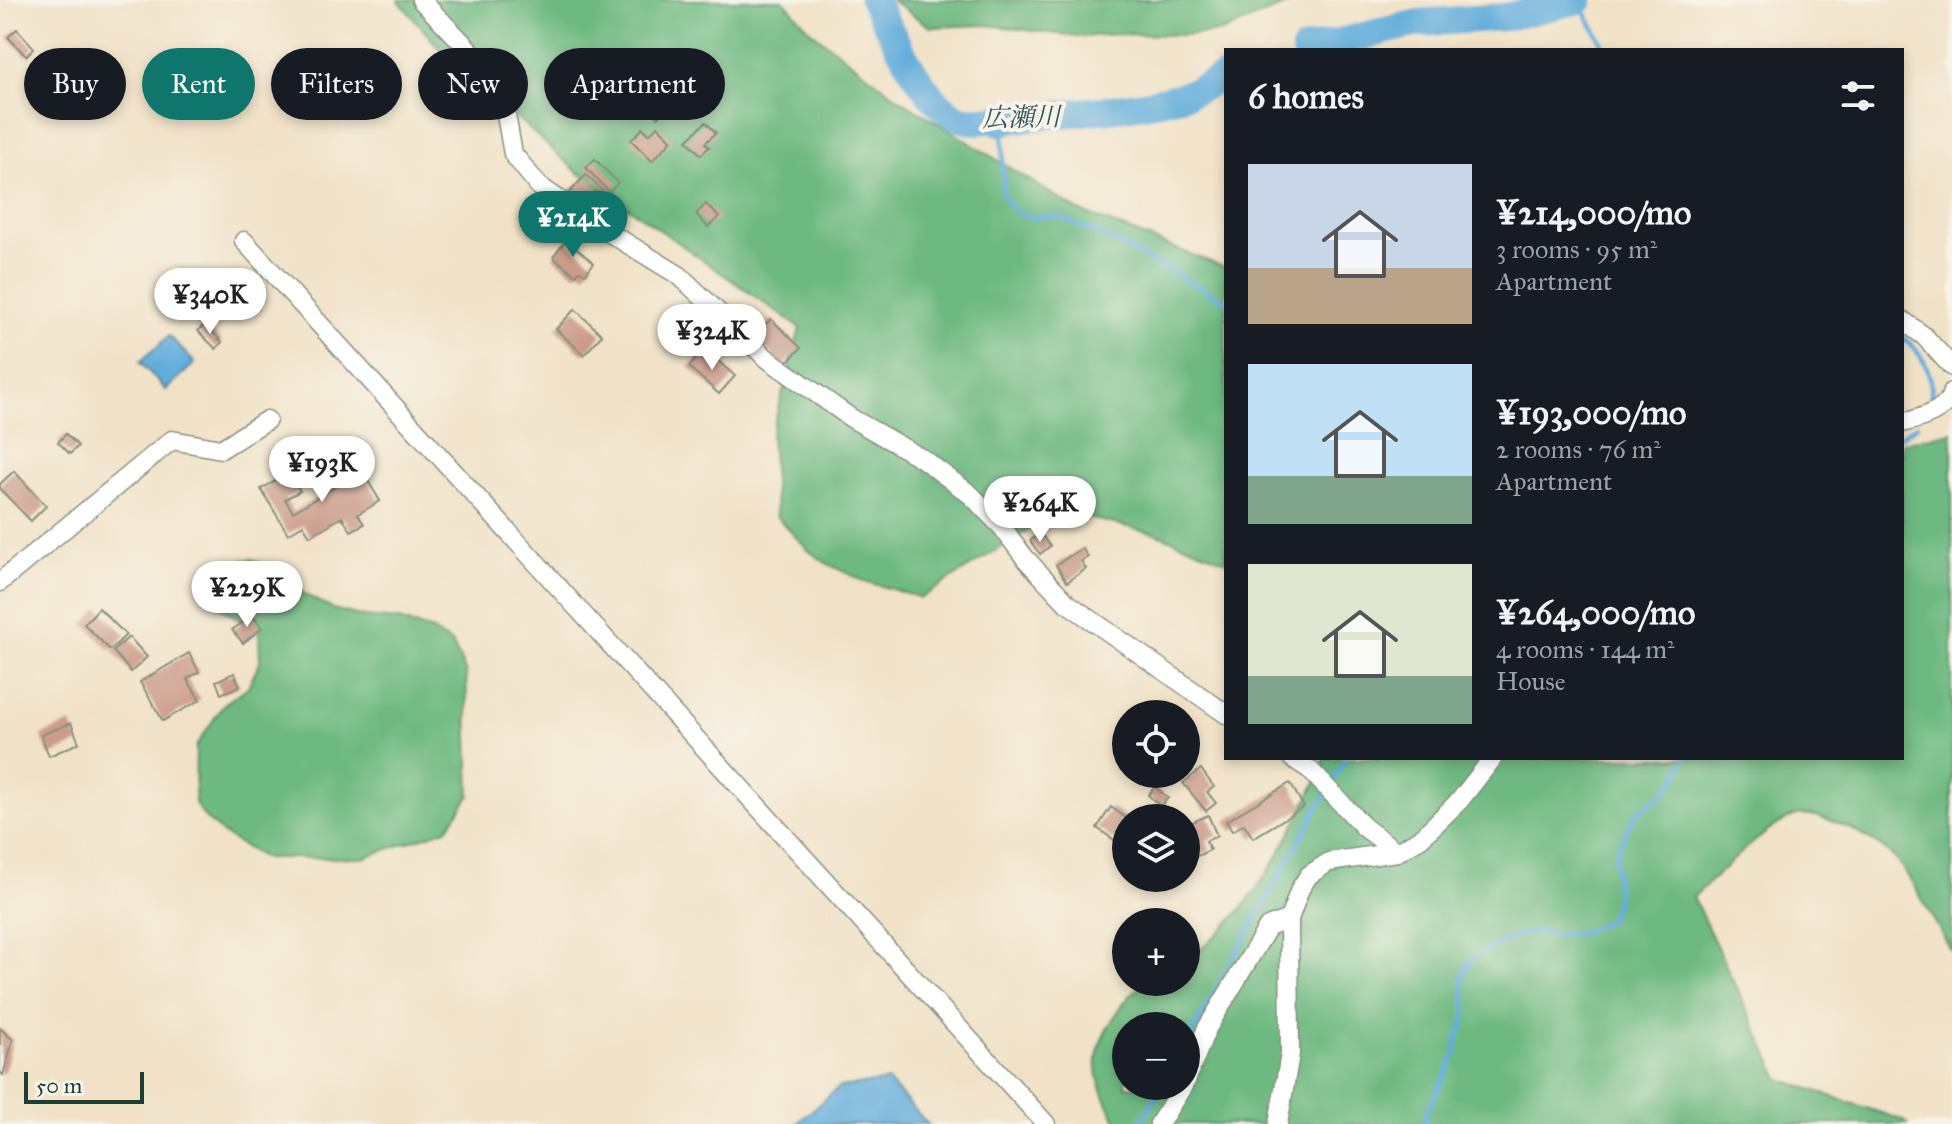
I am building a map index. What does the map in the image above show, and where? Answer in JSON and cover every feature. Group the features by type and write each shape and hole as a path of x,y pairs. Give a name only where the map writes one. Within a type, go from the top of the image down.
{"street":[{"path":"421,0 489,70 498,85 505,109 513,154 539,186 680,276 765,357 851,418 923,459 971,495 1067,603 1224,713"},
{"path":"244,241 1046,1124"},
{"path":"1904,321 1924,336 1952,367"},
{"path":"1904,422 1940,407 1951,398 1952,392"},
{"path":"0,582 172,440 221,449 267,420"},
{"path":"1295,760 1309,769 1364,827 1397,852"},
{"path":"1278,1124 1290,1054 1289,919 1300,889 1319,867 1329,862 1397,852 1421,838 1437,824 1491,760"},
{"path":"1200,1045 1268,927 1289,919"},
{"path":"1159,1124 1174,1100"}],"green space":[{"path":"398,0 783,0 812,32 898,98 1079,211 1224,267 1224,560 1155,533 1058,511 921,598 861,580 826,563 809,551 776,516 771,435 800,328 576,171 519,120 528,120 528,48 439,48"},
{"path":"891,0 1298,0 1221,32 1083,37 987,25 930,27"},
{"path":"1952,432 1952,952 1898,862 1850,828 1818,817 1794,816 1782,822 1742,852 1693,897 1780,1079 1907,1124 1687,1124 1682,1121 1673,1124 1118,1124 1103,1094 1097,1068 1101,1043 1112,1022 1112,1100 1200,1100 1200,1012 1119,1012 1130,996 1200,996 1200,949 1250,898 1298,820 1324,760 1904,760 1904,443"},
{"path":"252,559 333,609 364,617 399,620 433,631 453,644 466,673 470,795 447,829 362,858 264,858 226,836 205,818 195,803 196,746 224,704 248,687 260,662 259,633 217,605 211,589 233,562"}],"water":[{"path":"169,336 195,363 166,390 140,362"},
{"path":"888,1081 928,1124 796,1124 839,1087"}],"building":[{"path":"17,29 34,48 24,48 24,54 8,37"},
{"path":"706,122 716,133 705,143 709,147 701,155 687,140"},
{"path":"658,126 672,140 652,161 631,140 643,128 649,134"},
{"path":"595,159 618,183 609,192 586,168"},
{"path":"586,175 611,199 591,219 566,196"},
{"path":"706,204 719,217 708,227 696,214"},
{"path":"566,240 594,263 585,274 580,271 576,275 553,257"},
{"path":"575,309 602,335 584,355 556,329"},
{"path":"771,319 801,348 783,366 753,336"},
{"path":"205,324 222,342 216,349 198,331"},
{"path":"705,349 735,376 719,394 689,367"},
{"path":"66,434 78,446 70,454 58,442"},
{"path":"14,471 46,506 31,521 0,489 0,484"},
{"path":"362,471 380,501 358,514 364,524 351,531 342,517 310,536 303,525 288,534 261,489 289,473 300,491 285,499 293,512"},
{"path":"1040,533 1050,546 1040,554 1030,541"},
{"path":"1082,548 1088,557 1081,561 1086,569 1067,582 1056,565"},
{"path":"99,608 126,635 110,650 84,624"},
{"path":"252,615 262,628 243,643 232,630"},
{"path":"129,637 147,657 131,672 113,651"},
{"path":"189,653 199,672 187,679 200,700 163,721 140,682"},
{"path":"234,673 240,686 221,694 216,681"},
{"path":"71,723 79,743 49,756 41,735"},
{"path":"1200,770 1214,787 1207,792 1216,803 1206,811 1187,788 1200,788"},
{"path":"1290,783 1304,807 1253,838 1244,824 1232,831 1226,821"},
{"path":"1156,788 1168,798 1158,804 1148,795"},
{"path":"1111,807 1112,838 1097,828"},
{"path":"1208,815 1217,836 1206,841 1210,850 1200,855 1200,819"},
{"path":"0,1028 13,1040 3,1075 0,1072"}],"waterway":[{"name":"広瀬川","path":"873,0 912,69 938,103 966,120 1021,115 999,122"},
{"path":"1578,0 1605,48"},
{"name":"広瀬川","path":"1313,48 1418,23 1506,17 1579,0"},
{"name":"広瀬川","path":"1004,121 1159,101 1198,90 1224,77"},
{"path":"999,122 1003,136 1003,196 1017,213 1030,217 1059,217 1106,237 1224,300"},
{"path":"1904,338 1917,351 1927,368 1931,386 1929,407"},
{"path":"1904,435 1917,425"},
{"path":"1200,1018 1345,760"},
{"path":"1427,1124 1424,1118 1457,1052 1457,1038 1466,1012 1462,976 1472,958 1513,937 1535,931 1557,935 1581,933 1610,920 1617,897 1615,856 1635,814 1662,795 1685,760"},
{"path":"1140,1124 1154,1100"}]}
